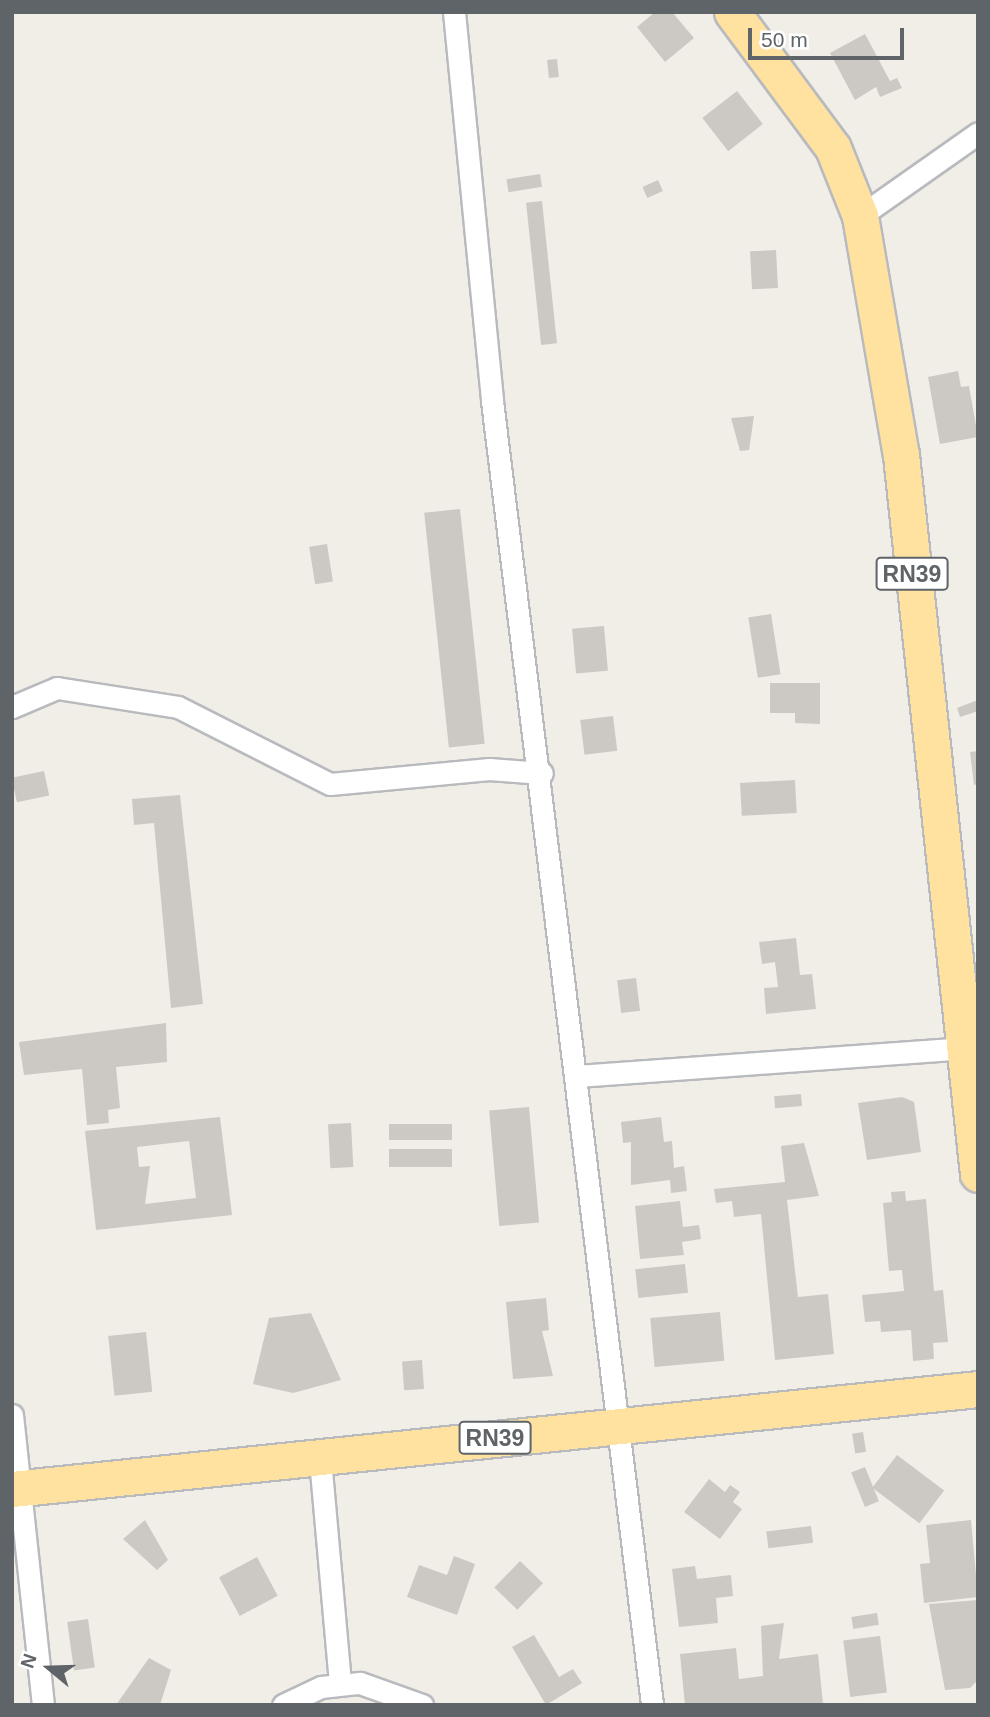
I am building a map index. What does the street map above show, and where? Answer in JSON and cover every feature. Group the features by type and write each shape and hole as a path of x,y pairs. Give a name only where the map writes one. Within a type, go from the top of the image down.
{"highway":[{"name":"RN39","path":"732,12 833,148 860,216 901,455 978,1174"},
{"name":"RN39","path":"15,1489 320,1459 612,1424 978,1389"}],"street":[{"path":"454,12 492,401 542,773 577,1076 612,1424 652,1705"},
{"path":"860,216 978,132"},
{"path":"12,707 57,688 178,707 330,784 489,769 542,773"},
{"path":"577,1076 963,1048"},
{"path":"12,1415 15,1489 43,1705"},
{"path":"320,1459 340,1683"},
{"path":"283,1705 340,1683 380,1685 422,1705"}],"building":[{"path":"655,12 672,12 694,38 665,62 637,27"},
{"path":"865,34 890,81 897,78 902,88 880,97 876,87 855,100 830,53"},
{"path":"557,59 559,77 549,78 547,60"},
{"path":"737,91 763,124 728,151 702,118"},
{"path":"540,174 542,187 508,192 506,179"},
{"path":"658,180 663,191 647,198 642,187"},
{"path":"542,201 557,343 541,345 526,203"},
{"path":"776,250 778,288 752,289 750,251"},
{"path":"958,371 961,387 969,386 978,437 940,444 928,377"},
{"path":"754,416 749,450 740,451 731,418"},
{"path":"460,509 485,744 449,747 424,513"},
{"path":"327,544 333,582 315,584 309,547"},
{"path":"771,614 781,674 758,678 748,618"},
{"path":"604,626 608,671 576,674 572,629"},
{"path":"770,683 820,683 820,724 795,723 795,713 770,713"},
{"path":"978,700 978,711 960,717 957,708"},
{"path":"613,716 617,751 585,755 580,720"},
{"path":"978,751 978,784 974,785 970,752"},
{"path":"44,771 49,795 17,802 12,778"},
{"path":"795,780 797,813 742,816 740,783"},
{"path":"180,795 203,1004 171,1008 154,823 134,825 132,799"},
{"path":"796,938 800,975 812,974 816,1009 766,1014 764,988 778,987 775,962 762,964 759,942"},
{"path":"636,978 640,1011 621,1013 617,980"},
{"path":"166,1023 167,1062 116,1067 120,1108 108,1110 109,1123 87,1125 82,1069 24,1075 19,1042"},
{"path":"801,1094 802,1106 775,1108 774,1096"},
{"path":"902,1097 914,1102 921,1152 867,1160 858,1103"},
{"path":"529,1107 539,1223 499,1226 489,1110"},
{"path":"220,1117 232,1215 96,1230 85,1131","holes":["189,1141 196,1198 145,1204 150,1166 139,1167 137,1147"]},
{"path":"661,1117 664,1142 672,1141 674,1168 684,1166 687,1191 671,1193 670,1180 631,1185 631,1142 623,1143 621,1122"},
{"path":"351,1123 353,1167 330,1168 328,1124"},
{"path":"389,1124 452,1124 452,1140 389,1140"},
{"path":"804,1143 819,1196 787,1200 798,1297 828,1294 834,1354 775,1360 761,1214 734,1217 732,1201 716,1203 714,1189 785,1182 781,1146"},
{"path":"389,1149 452,1149 452,1167 389,1167"},
{"path":"905,1191 906,1201 926,1199 934,1291 943,1290 948,1342 933,1343 934,1359 913,1361 911,1330 881,1332 880,1321 865,1322 862,1295 904,1291 902,1270 889,1271 883,1203 892,1202 891,1192"},
{"path":"680,1201 683,1227 699,1225 701,1239 682,1242 684,1255 640,1259 635,1206"},
{"path":"685,1264 688,1293 638,1298 635,1269"},
{"path":"546,1298 549,1330 542,1331 553,1376 513,1379 506,1302"},
{"path":"720,1312 724,1361 655,1367 650,1318"},
{"path":"311,1313 341,1380 293,1393 253,1384 269,1318"},
{"path":"146,1332 152,1392 114,1396 108,1336"},
{"path":"422,1360 424,1389 404,1390 402,1361"},
{"path":"863,1432 866,1452 855,1453 852,1434"},
{"path":"897,1455 944,1491 919,1523 872,1488"},
{"path":"865,1467 879,1501 865,1507 851,1473"},
{"path":"709,1479 725,1492 730,1485 740,1492 733,1502 742,1509 720,1539 684,1512"},
{"path":"145,1520 168,1560 157,1570 123,1539"},
{"path":"971,1520 978,1597 924,1603 920,1564 930,1563 926,1525"},
{"path":"811,1526 813,1543 768,1548 766,1531"},
{"path":"454,1556 475,1564 457,1615 407,1597 419,1565 447,1575"},
{"path":"257,1557 278,1596 240,1616 219,1577"},
{"path":"520,1561 543,1583 517,1610 494,1588"},
{"path":"695,1566 697,1579 731,1575 733,1596 716,1598 718,1623 679,1627 672,1569"},
{"path":"978,1600 978,1680 970,1688 945,1690 929,1604"},
{"path":"877,1613 879,1625 853,1629 851,1617"},
{"path":"88,1619 95,1668 74,1670 67,1622"},
{"path":"784,1623 779,1659 818,1654 823,1704 685,1705 680,1654 736,1648 739,1679 763,1676 761,1626"},
{"path":"534,1635 559,1677 573,1669 582,1683 546,1705 512,1647"},
{"path":"880,1636 887,1693 850,1697 843,1641"},
{"path":"149,1658 171,1670 160,1705 116,1705"}]}
